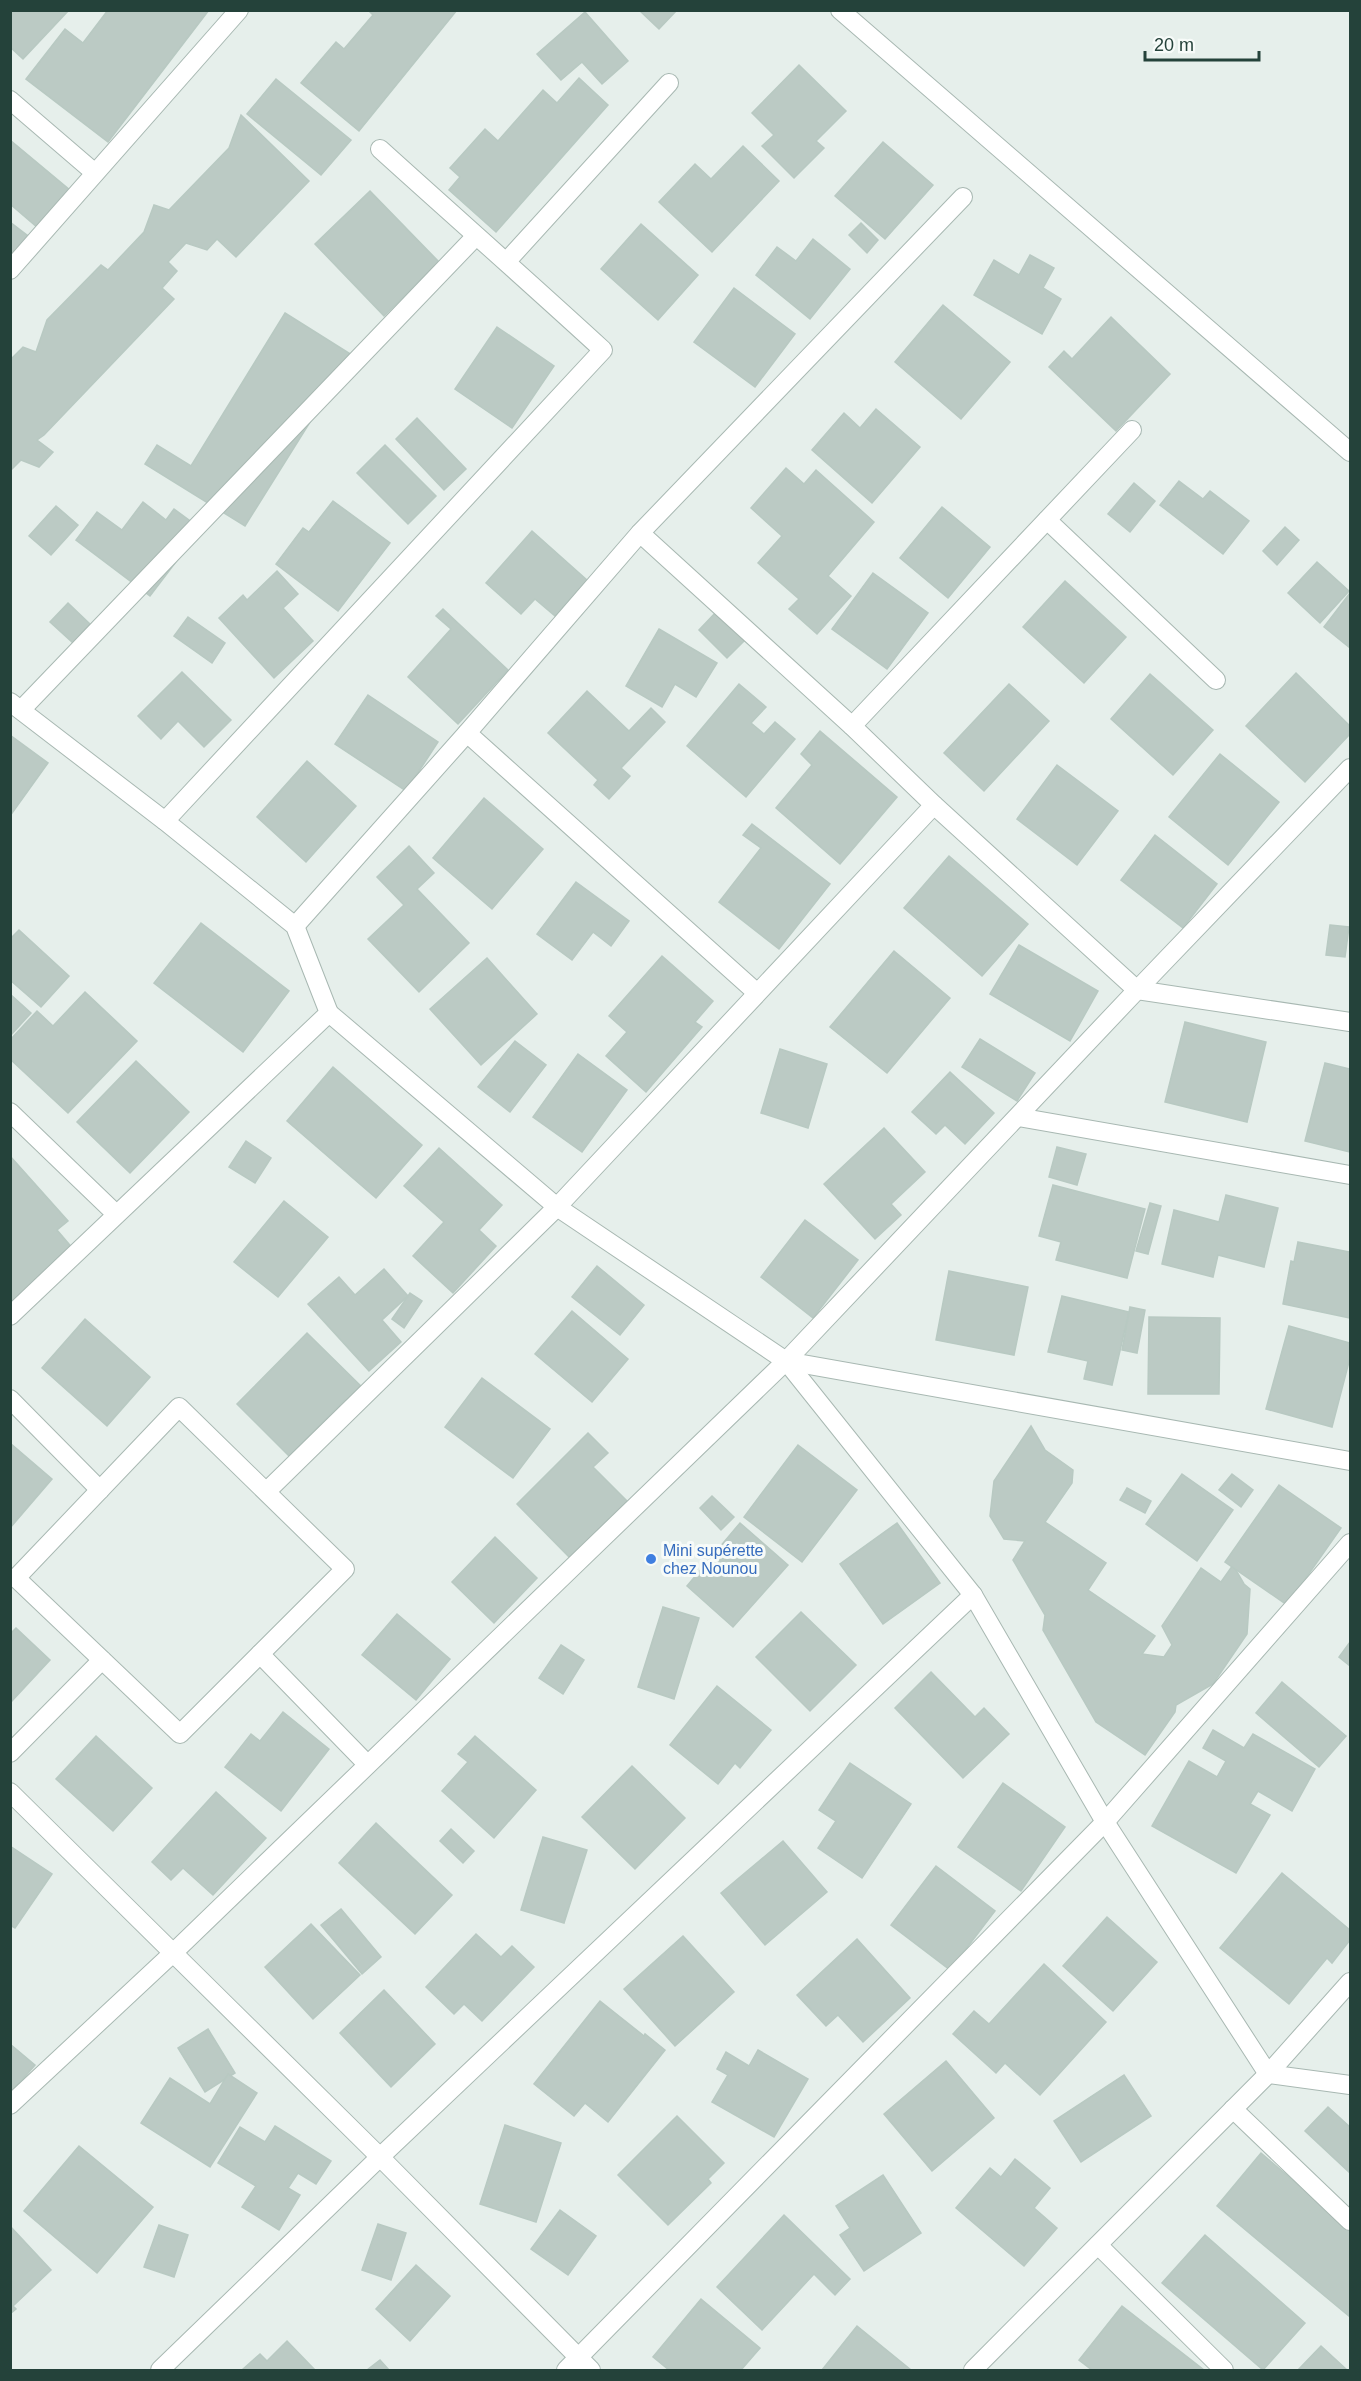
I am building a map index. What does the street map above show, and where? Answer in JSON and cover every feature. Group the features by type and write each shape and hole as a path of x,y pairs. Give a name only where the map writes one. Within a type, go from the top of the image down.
{"street":[{"path":"10,270 239,10"},
{"path":"840,10 1350,452"},
{"path":"507,261 669,83"},
{"path":"10,100 95,173"},
{"path":"165,821 603,350 507,261 380,149"},
{"path":"295,926 468,734 640,533 963,197"},
{"path":"476,236 16,706 165,821 295,926 329,1013 557,1207 786,1361 973,1595 1105,1822 1268,2074 1350,2085"},
{"path":"852,726 1132,430"},
{"path":"1047,520 1216,680"},
{"path":"640,533 1137,990 1350,1022"},
{"path":"468,734 756,992"},
{"path":"10,2105 174,1952 786,1361 1350,768"},
{"path":"267,1491 557,1207 756,992 934,805"},
{"path":"10,1316 329,1013"},
{"path":"10,1112 116,1214"},
{"path":"1018,1117 1350,1175"},
{"path":"786,1361 1350,1461"},
{"path":"10,1399 100,1490"},
{"path":"179,1407 267,1491 345,1569 180,1734 16,1578 179,1407"},
{"path":"10,1792 380,2157 579,2366 1105,1822 1350,1543"},
{"path":"160,2370 380,2157 973,1595"},
{"path":"260,1654 367,1764"},
{"path":"10,1753 102,1660"},
{"path":"973,2370 1268,2074 1350,1982"},
{"path":"1233,2109 1350,2221"},
{"path":"1098,2245 1224,2370"}],"building":[{"path":"10,10 69,10 23,59 10,47"},
{"path":"108,10 209,10 108,142 26,79 65,29 83,43"},
{"path":"372,10 457,10 359,131 301,83 336,42 344,49 373,15 370,12"},
{"path":"639,10 677,10 659,29"},
{"path":"585,12 628,61 602,84 582,62 561,80 537,54"},
{"path":"799,65 846,111 816,141 824,148 794,178 762,146 774,135 752,113"},
{"path":"579,78 608,105 496,232 449,190 460,177 450,168 485,129 498,141 543,90 557,103"},
{"path":"276,79 351,140 321,175 247,114"},
{"path":"241,115 309,181 236,257 217,239 207,250 186,243 168,262 177,271 162,288 174,299 37,440 53,452 39,467 21,460 10,471 10,360 23,347 36,352 47,320 101,265 108,270 144,232 154,205 169,210 229,148"},
{"path":"10,140 70,190 38,228 10,204"},
{"path":"883,142 933,185 885,239 835,196"},
{"path":"743,146 779,181 712,252 659,202 695,164 711,179"},
{"path":"370,191 439,262 384,316 315,244"},
{"path":"10,222 32,239 10,267"},
{"path":"861,223 878,240 867,253 849,235"},
{"path":"641,224 698,275 658,320 601,269"},
{"path":"813,239 850,269 810,319 756,275 777,247 796,261"},
{"path":"1030,255 1054,268 1043,288 1061,299 1042,334 974,295 994,260 1019,275"},
{"path":"734,288 795,334 755,387 694,342"},
{"path":"943,305 1010,362 961,419 895,362"},
{"path":"285,313 352,355 245,526 145,464 157,445 191,466"},
{"path":"1111,317 1170,374 1116,431 1049,367 1064,351 1072,359"},
{"path":"497,327 554,366 512,428 455,389"},
{"path":"876,409 920,447 872,503 812,450 844,413 860,428"},
{"path":"417,418 466,469 444,490 396,439"},
{"path":"385,445 436,496 408,524 357,473"},
{"path":"786,468 804,484 816,470 874,522 828,576 851,596 817,634 789,609 799,599 758,563 782,536 751,508"},
{"path":"1179,481 1203,499 1210,491 1249,521 1223,554 1160,505"},
{"path":"1134,483 1155,501 1130,532 1108,514"},
{"path":"333,501 390,543 338,611 276,564 303,528 309,532"},
{"path":"143,502 166,520 174,509 201,529 150,596 76,540 97,512 122,530"},
{"path":"56,506 78,525 51,555 29,536"},
{"path":"942,507 990,547 948,598 900,558"},
{"path":"1285,527 1299,540 1277,565 1263,551"},
{"path":"532,531 587,580 555,616 535,599 521,614 486,583"},
{"path":"1317,562 1349,591 1320,623 1288,593"},
{"path":"277,571 298,594 283,608 313,641 274,678 219,618 243,595 247,600"},
{"path":"873,573 928,613 887,669 832,629"},
{"path":"1065,581 1126,637 1084,683 1023,627"},
{"path":"1350,593 1350,648 1324,627"},
{"path":"68,603 90,624 73,643 50,622"},
{"path":"443,609 508,670 458,724 408,677 451,629 436,616"},
{"path":"717,611 746,639 727,658 699,630"},
{"path":"188,617 225,643 212,663 174,636"},
{"path":"659,629 717,663 696,697 675,684 662,707 626,686"},
{"path":"182,672 231,720 204,747 178,721 161,739 138,716"},
{"path":"1296,673 1350,726 1350,734 1305,782 1246,726"},
{"path":"1150,674 1213,730 1173,775 1111,719"},
{"path":"739,684 766,707 751,723 764,734 775,722 795,739 746,797 687,746"},
{"path":"1009,684 1049,721 984,791 944,753"},
{"path":"587,691 629,731 651,708 665,722 621,768 630,776 609,799 594,785 598,780 548,733"},
{"path":"368,695 438,742 406,791 335,744"},
{"path":"820,731 897,797 840,864 776,808 812,765 801,754"},
{"path":"10,735 48,763 10,816"},
{"path":"1220,754 1279,802 1228,865 1169,817"},
{"path":"307,761 356,806 306,862 257,817"},
{"path":"1057,765 1118,811 1077,865 1017,819"},
{"path":"484,798 543,849 492,909 433,858"},
{"path":"752,824 830,884 779,949 719,902 761,848 743,835"},
{"path":"1155,835 1217,884 1183,928 1121,880"},
{"path":"409,846 434,873 417,889 469,943 419,992 368,939 404,905 377,877"},
{"path":"949,856 1028,924 982,976 904,908"},
{"path":"576,882 629,921 611,946 593,932 572,960 537,934"},
{"path":"201,923 289,991 243,1052 154,983"},
{"path":"1330,925 1349,927 1345,957 1326,955"},
{"path":"19,930 69,976 41,1007 10,980 10,939"},
{"path":"1019,945 1098,991 1070,1041 990,994"},
{"path":"894,951 950,998 887,1073 830,1027"},
{"path":"662,956 713,1001 695,1022 702,1027 646,1092 606,1056 627,1032 609,1016"},
{"path":"487,958 537,1014 481,1065 430,1009"},
{"path":"85,992 137,1041 68,1113 10,1059 10,1040 37,1011 53,1026"},
{"path":"10,994 31,1013 10,1036"},
{"path":"1185,1022 1266,1042 1247,1122 1165,1102"},
{"path":"980,1039 1035,1073 1017,1101 962,1067"},
{"path":"515,1041 546,1065 510,1112 478,1087"},
{"path":"780,1049 827,1064 808,1128 761,1113"},
{"path":"578,1054 627,1090 582,1152 533,1117"},
{"path":"136,1061 189,1112 130,1173 77,1122"},
{"path":"1325,1063 1350,1069 1350,1152 1305,1141"},
{"path":"333,1067 422,1145 376,1198 287,1121"},
{"path":"950,1072 994,1113 965,1144 945,1125 936,1134 912,1112"},
{"path":"884,1128 925,1172 891,1204 901,1215 875,1239 824,1184"},
{"path":"246,1141 271,1158 255,1183 229,1167"},
{"path":"1057,1147 1086,1154 1077,1185 1049,1177"},
{"path":"439,1148 502,1205 479,1230 496,1246 453,1293 413,1256 444,1222 404,1186"},
{"path":"10,1156 68,1221 57,1230 74,1250 13,1304 10,1302"},
{"path":"1053,1185 1145,1209 1127,1278 1056,1260 1061,1242 1039,1236"},
{"path":"1226,1195 1278,1208 1264,1267 1218,1255 1213,1277 1162,1264 1174,1210 1219,1222"},
{"path":"284,1201 328,1237 278,1297 234,1262"},
{"path":"1150,1203 1161,1206 1148,1254 1136,1251"},
{"path":"805,1220 858,1260 813,1318 761,1277"},
{"path":"1298,1242 1350,1252 1350,1318 1283,1304 1291,1261 1294,1262"},
{"path":"597,1266 644,1305 620,1335 572,1297"},
{"path":"384,1269 408,1296 382,1320 401,1342 369,1371 308,1304 339,1277 355,1295"},
{"path":"949,1271 1028,1287 1014,1355 936,1340"},
{"path":"410,1293 422,1301 404,1328 392,1319"},
{"path":"1062,1296 1129,1312 1112,1385 1084,1379 1088,1361 1048,1352"},
{"path":"1130,1307 1145,1310 1137,1353 1122,1350"},
{"path":"572,1311 628,1359 592,1402 535,1354"},
{"path":"1149,1317 1220,1318 1219,1394 1148,1394"},
{"path":"85,1319 150,1377 107,1426 42,1368"},
{"path":"1289,1326 1350,1343 1350,1358 1332,1427 1266,1409"},
{"path":"307,1333 371,1396 356,1411 345,1400 289,1456 237,1404"},
{"path":"482,1378 550,1429 513,1478 445,1427"},
{"path":"1031,1426 1045,1450 1073,1470 1072,1483 1045,1522 1106,1563 1088,1590 1155,1636 1142,1654 1164,1657 1172,1645 1162,1626 1201,1568 1221,1582 1233,1565 1244,1584 1250,1589 1247,1634 1213,1684 1176,1705 1175,1712 1145,1755 1096,1722 1043,1630 1045,1615 1013,1560 1025,1541 1004,1539 990,1516 994,1481"},
{"path":"588,1433 608,1453 593,1467 627,1501 570,1558 517,1504"},
{"path":"10,1443 52,1479 10,1528"},
{"path":"798,1445 857,1490 802,1562 744,1517"},
{"path":"1182,1474 1233,1510 1197,1561 1146,1524"},
{"path":"1232,1474 1253,1490 1241,1507 1219,1490"},
{"path":"1279,1485 1341,1528 1287,1605 1225,1562"},
{"path":"1127,1488 1151,1501 1145,1513 1120,1500"},
{"path":"712,1496 734,1517 721,1530 700,1508"},
{"path":"740,1523 788,1565 733,1627 687,1586"},
{"path":"897,1523 940,1583 883,1624 840,1564"},
{"path":"495,1537 537,1578 494,1623 452,1582"},
{"path":"663,1607 699,1618 674,1699 638,1687"},
{"path":"801,1612 856,1665 810,1711 756,1657"},
{"path":"397,1614 450,1659 416,1700 362,1655"},
{"path":"16,1628 50,1660 10,1703 10,1634"},
{"path":"1350,1642 1350,1666 1339,1657"},
{"path":"561,1645 584,1660 563,1694 539,1678"},
{"path":"931,1672 975,1717 984,1708 1009,1734 963,1778 895,1708"},
{"path":"1282,1682 1346,1736 1319,1767 1256,1713"},
{"path":"717,1686 771,1730 740,1768 735,1763 718,1784 670,1745"},
{"path":"283,1712 329,1749 281,1811 225,1767 251,1734 260,1741"},
{"path":"1213,1730 1244,1748 1253,1734 1315,1769 1292,1811 1258,1791 1250,1804 1270,1815 1236,1873 1152,1826 1189,1761 1217,1777 1226,1761 1203,1748"},
{"path":"96,1736 152,1788 113,1831 56,1779"},
{"path":"475,1736 536,1790 494,1838 442,1791 468,1762 458,1754"},
{"path":"850,1763 911,1804 862,1878 818,1848 836,1821 819,1810"},
{"path":"632,1766 685,1818 635,1869 582,1817"},
{"path":"1003,1783 1065,1827 1021,1891 958,1847"},
{"path":"216,1792 266,1838 213,1895 183,1868 171,1880 152,1862"},
{"path":"376,1823 452,1895 415,1934 339,1863"},
{"path":"451,1829 474,1851 463,1863 440,1841"},
{"path":"543,1837 587,1850 564,1923 521,1910"},
{"path":"783,1841 827,1892 765,1945 721,1893"},
{"path":"10,1846 52,1874 15,1928 10,1925"},
{"path":"936,1866 995,1911 950,1970 891,1925"},
{"path":"1282,1873 1350,1930 1350,1940 1332,1963 1327,1958 1289,2004 1220,1948"},
{"path":"341,1909 381,1957 362,1974 321,1925"},
{"path":"1107,1917 1157,1962 1113,2011 1063,1966"},
{"path":"311,1924 360,1975 313,2019 265,1967"},
{"path":"476,1934 501,1957 512,1946 534,1967 482,2021 464,2004 454,2014 426,1987"},
{"path":"683,1936 734,1992 675,2046 624,1989"},
{"path":"857,1939 910,1998 863,2042 838,2015 826,2026 797,1995"},
{"path":"1044,1964 1106,2022 1040,2095 1005,2063 996,2073 953,2034 974,2011 989,2024"},
{"path":"384,1990 435,2044 391,2087 340,2033"},
{"path":"600,2001 665,2050 608,2122 585,2103 574,2116 534,2084"},
{"path":"208,2029 235,2073 205,2092 178,2048"},
{"path":"10,2044 35,2065 10,2094"},
{"path":"758,2050 808,2079 774,2137 712,2102 728,2075 717,2069 726,2052 749,2066"},
{"path":"946,2061 994,2118 932,2171 884,2114"},
{"path":"228,2074 257,2093 210,2167 141,2123 170,2078 210,2104"},
{"path":"1124,2075 1151,2116 1081,2162 1054,2121"},
{"path":"1328,2107 1350,2127 1350,2173 1305,2131"},
{"path":"677,2116 724,2163 708,2179 711,2183 668,2225 618,2175"},
{"path":"505,2125 561,2143 536,2222 480,2204"},
{"path":"275,2126 331,2161 316,2184 298,2173 288,2188 300,2195 279,2230 242,2207 256,2186 218,2163 240,2127 265,2142"},
{"path":"79,2146 153,2207 97,2273 24,2211"},
{"path":"1261,2153 1350,2229 1350,2317 1217,2206"},
{"path":"1015,2159 1050,2188 1034,2208 1057,2228 1024,2266 956,2208 990,2168 1001,2177"},
{"path":"883,2175 921,2233 864,2271 840,2235 850,2228 836,2206"},
{"path":"560,2210 596,2236 568,2275 531,2249"},
{"path":"784,2215 850,2279 835,2295 814,2274 762,2330 717,2287"},
{"path":"378,2224 406,2233 391,2280 362,2270"},
{"path":"159,2225 188,2235 174,2277 144,2267"},
{"path":"10,2226 51,2270 13,2306 16,2309 10,2314"},
{"path":"1205,2235 1305,2323 1263,2370 1162,2283"},
{"path":"416,2265 450,2296 410,2341 376,2309"},
{"path":"701,2299 760,2348 741,2370 669,2370 653,2357"},
{"path":"1122,2306 1204,2370 1092,2370 1079,2360"},
{"path":"857,2326 911,2370 822,2370"},
{"path":"287,2341 315,2370 242,2370 260,2354 267,2361"},
{"path":"1321,2346 1347,2370 1298,2370"},
{"path":"380,2360 389,2370 367,2370"}],"place":[{"name":"Mini supérette chez Nounou","path":"651,1559"}]}
